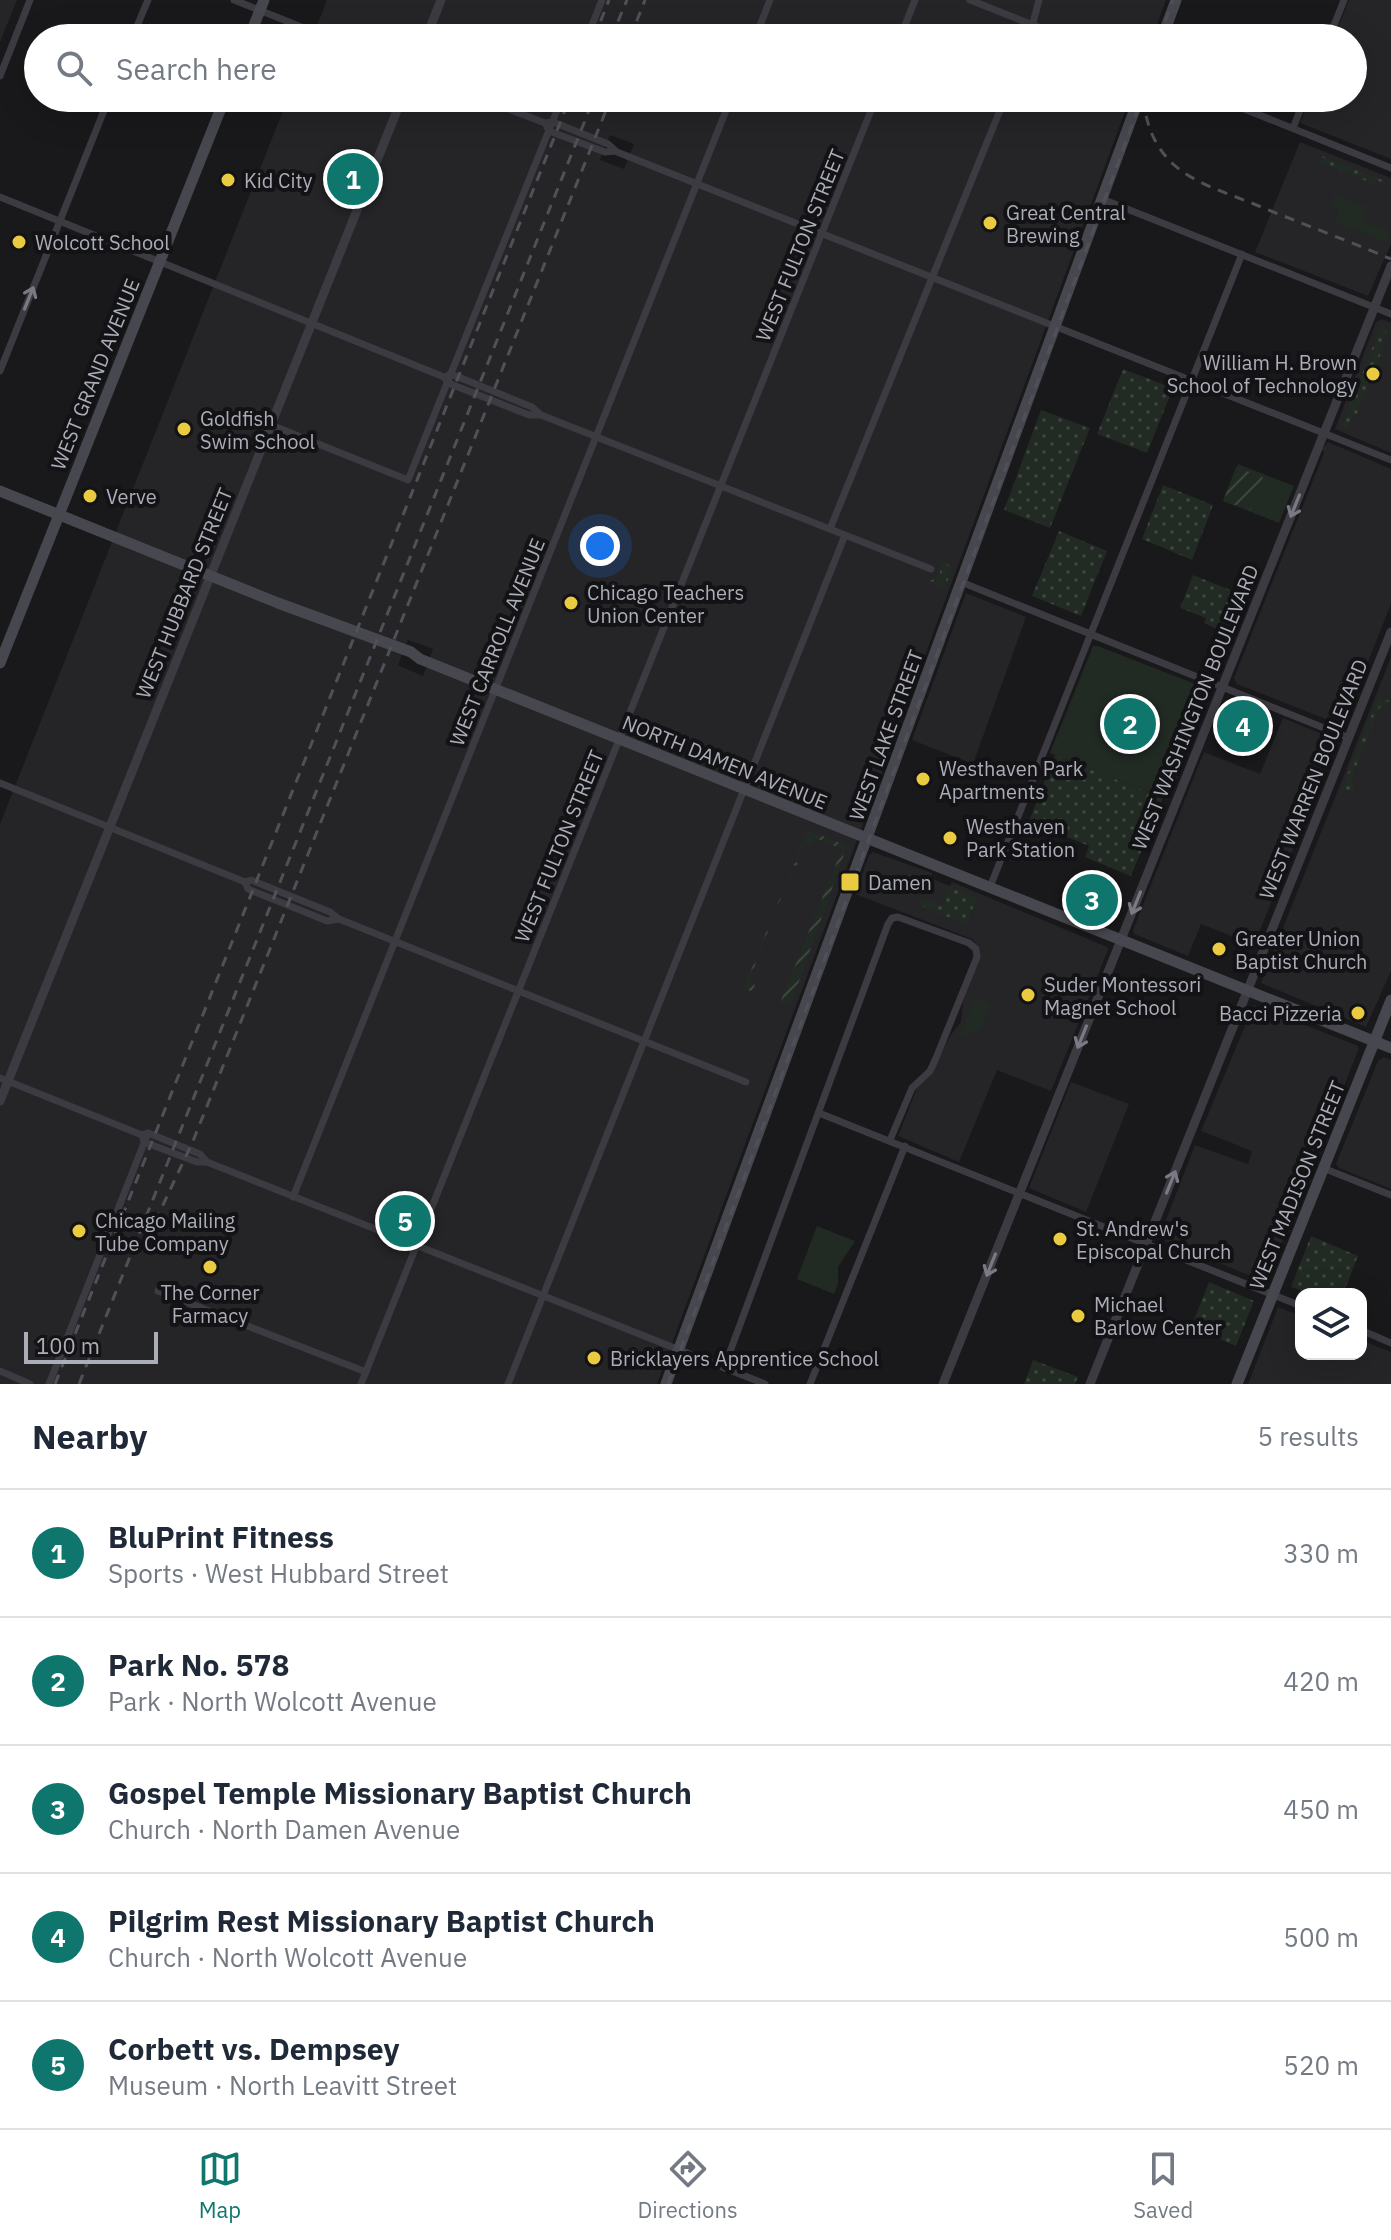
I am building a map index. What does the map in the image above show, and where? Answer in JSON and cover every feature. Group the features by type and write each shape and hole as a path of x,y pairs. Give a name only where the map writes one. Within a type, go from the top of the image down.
{"main road":[{"path":"1167,24 1176,0"},
{"path":"255,24 262,5"},
{"name":"WEST GRAND AVENUE","path":"0,663 219,112"},
{"name":"WEST LAKE STREET","path":"666,1384 1134,112"},
{"name":"NORTH DAMEN AVENUE","path":"0,491 342,628 349,627 495,690 1391,1048"},
{"name":"WEST MADISON STREET","path":"1237,1384 1391,1000"}],"street":[{"path":"0,76 30,0"},
{"path":"138,24 148,0"},
{"path":"234,0 262,5 301,24"},
{"path":"432,24 441,0"},
{"path":"593,24 602,0"},
{"path":"761,24 770,0"},
{"path":"906,24 915,0"},
{"path":"970,0 1030,24"},
{"path":"1032,24 1039,0"},
{"path":"1335,24 1344,0"},
{"path":"0,371 103,112"},
{"name":"WEST HUBBARD STREET","path":"0,1101 4,1080 109,828 396,112"},
{"path":"516,112 605,152 615,151 1391,460"},
{"path":"271,425 408,480 555,112"},
{"name":"WEST CARROLL AVENUE","path":"293,1197 725,112"},
{"name":"WEST FULTON STREET","path":"361,1384 870,112"},
{"path":"830,529 999,112"},
{"path":"1252,112 1391,168"},
{"path":"1293,128 1299,112"},
{"path":"0,197 931,569"},
{"path":"1102,199 1391,314"},
{"path":"990,887 1242,254"},
{"name":"WEST WASHINGTON BOULEVARD","path":"943,1384 1391,266"},
{"path":"508,1384 845,535"},
{"path":"961,582 1349,738"},
{"name":"WEST WARREN BOULEVARD","path":"1090,1384 1391,632"},
{"path":"0,783 245,882 248,889 327,921 339,919 746,1082"},
{"path":"724,1368 888,924 892,918 898,917 969,943 976,949 977,957 930,1071 912,1088 890,1140"},
{"path":"4,1080 145,1137 200,1154 207,1162 765,1384"},
{"path":"819,1113 1295,1303"},
{"path":"49,1384 145,1137"},
{"path":"810,1384 905,1146"},
{"path":"1323,1168 1391,1195"},
{"path":"158,1291 366,1372"},
{"path":"1367,1333 1391,1343"},
{"path":"0,1371 30,1384"}],"shaded area":[{"path":"0,0 17,0 0,42"},
{"path":"327,0 1166,0 1157,24 318,24"},
{"path":"1349,0 1391,0 1391,159 1300,123 1304,112 1367,112 1367,24 1340,24"},
{"path":"282,112 1125,112 657,1384 0,1384 0,824","holes":["610,135 634,144 624,169 600,160","408,640 433,649 423,676 398,665"]},
{"path":"1300,142 1391,178 1391,244 1368,296 1255,252"},
{"path":"1322,156 1385,181 1376,180 1374,184 1319,162"},
{"path":"1335,194 1367,207 1362,221 1390,232 1386,242 1334,222 1339,208 1331,204"},
{"name":"William H. Brown School of Technology","path":"1382,319 1391,323 1391,453 1335,429 1376,322"},
{"path":"1381,326 1387,331 1383,340 1386,341 1355,418 1352,417 1347,429 1341,426"},
{"path":"1123,369 1173,388 1147,453 1097,434"},
{"path":"1041,410 1090,428 1050,528 1004,510"},
{"path":"1328,442 1391,469 1391,604 1344,722 1338,724 1237,684 1234,678 1324,453 1322,449"},
{"path":"1238,464 1294,486 1279,523 1223,501"},
{"path":"1236,467 1263,477 1250,510 1223,501"},
{"path":"1163,485 1213,505 1192,560 1142,539"},
{"path":"1059,531 1107,551 1081,616 1032,596"},
{"path":"936,560 953,567 945,588 928,581 940,574"},
{"path":"1193,575 1243,595 1228,634 1204,623 1206,618 1180,608"},
{"path":"966,593 1026,617 973,764 912,740"},
{"path":"1093,646 1210,692 1168,800 1050,753"},
{"path":"1391,657 1391,971 1366,1027 1261,983"},
{"path":"1379,697 1390,701 1385,707 1380,707 1351,779 1355,784 1353,793 1342,788"},
{"path":"1283,718 1332,738 1335,745 1254,945 1201,924 1188,956 1134,934 1204,752 1260,774"},
{"path":"1055,755 1163,798 1131,876 1085,857 1089,846 1029,821"},
{"path":"810,831 847,846 792,1001 787,1005 780,1003 842,849 815,838 812,844 804,842 796,862 802,867 793,865 804,838"},
{"path":"873,852 932,873 931,878 942,883 950,886 952,882 1108,950 1051,1091 997,1070 959,1162 898,1136 917,1088 933,1070 950,1036 961,1022 963,1001 980,949 972,939 855,894 869,855"},
{"path":"789,875 797,880 788,879 749,981 755,984 753,992 744,988"},
{"path":"950,887 977,897 966,925 920,905 922,898 942,906"},
{"path":"974,998 991,1005 982,1027 965,1037 960,1035"},
{"path":"1254,1005 1359,1048 1268,1278 1263,1281 1159,1238 1195,1145 1248,1164 1252,1151 1201,1131"},
{"path":"1384,1057 1391,1060 1391,1189 1339,1168 1336,1164 1378,1061"},
{"path":"1071,1082 1129,1104 1086,1212 1029,1188"},
{"path":"817,1226 855,1241 838,1267 838,1284 834,1294 797,1279"},
{"path":"1311,1236 1358,1256 1345,1288 1291,1287"},
{"path":"1209,1282 1254,1301 1236,1346 1191,1327"},
{"path":"1278,1307 1295,1314 1295,1360 1367,1360 1367,1342 1391,1352 1391,1384 1248,1384"},
{"path":"1033,1360 1078,1377 1075,1384 1024,1384"}],"railway":[{"path":"600,24 609,0"},
{"path":"617,24 627,0"},
{"path":"636,24 645,0"},
{"path":"1164,24 1173,0"},
{"path":"55,1384 564,112"},
{"path":"79,1384 588,112"},
{"path":"155,1222 193,1141 605,112"},
{"path":"668,1384 1137,112"},
{"path":"1146,112 1156,142 1166,157 1191,177 1391,259"}],"place":[{"name":"BluPrint Fitness","path":"353,179"},
{"name":"Kid City","path":"228,180"},
{"name":"Great Central Brewing","path":"990,223"},
{"name":"Wolcott School","path":"19,242"},
{"name":"William H. Brown School of Technology","path":"1373,374"},
{"name":"Goldfish Swim School","path":"184,429"},
{"name":"Verve","path":"90,496"},
{"name":"Chicago Teachers Union Center","path":"571,603"},
{"name":"Park No. 578","path":"1130,724"},
{"name":"Pilgrim Rest Missionary Baptist Church","path":"1243,726"},
{"name":"Westhaven Park Apartments","path":"923,779"},
{"name":"Westhaven Park Station","path":"950,838"},
{"name":"Damen","path":"850,882"},
{"name":"Gospel Temple Missionary Baptist Church","path":"1092,900"},
{"name":"Greater Union Baptist Church","path":"1219,949"},
{"name":"Suder Montessori Magnet School","path":"1028,995"},
{"name":"Bacci Pizzeria","path":"1358,1013"},
{"name":"Corbett vs. Dempsey","path":"405,1221"},
{"name":"Chicago Mailing Tube Company","path":"79,1231"},
{"name":"St. Andrew's Episcopal Church","path":"1060,1239"},
{"name":"The Corner Farmacy","path":"210,1267"},
{"name":"Michael Barlow Center","path":"1078,1316"},
{"name":"Bricklayers Apprentice School","path":"594,1358"}]}
